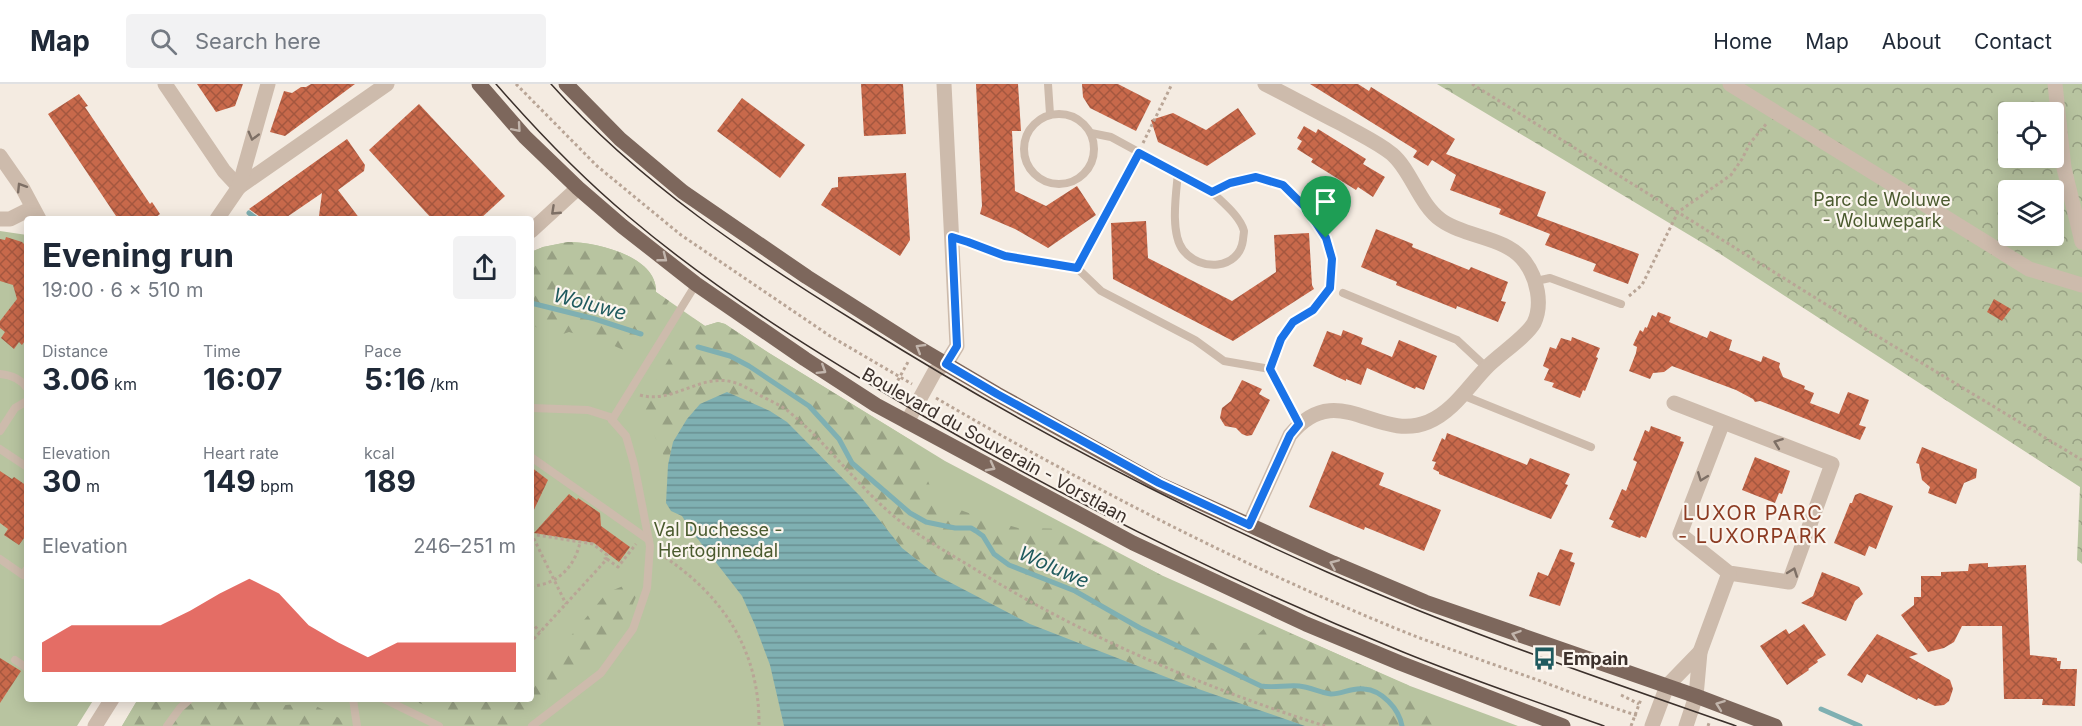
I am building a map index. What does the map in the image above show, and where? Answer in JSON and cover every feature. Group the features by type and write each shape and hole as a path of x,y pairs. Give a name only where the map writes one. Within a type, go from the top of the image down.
{"main road":[{"name":"Boulevard du Souverain - Vorstlaan","path":"479,84 525,137 578,188 696,284 805,359 907,422 1133,543 1284,614 1400,663 1563,726"},
{"path":"566,84 620,139 683,192 807,277 997,394 1159,483 1425,602 1696,696 1775,726"}],"street":[{"path":"165,84 224,171 239,187"},
{"path":"220,216 239,187 268,84"},
{"path":"239,187 387,84"},
{"path":"907,422 935,371 946,364 957,346 944,84"},
{"path":"1249,525 1290,435 1299,424 1319,412 1335,410 1407,426 1428,422 1462,396 1486,368 1523,337 1534,322 1538,305 1536,280 1524,261 1508,248 1458,230 1440,219 1426,205 1395,156 1374,141 1265,84"},
{"path":"1730,84 2029,269 2082,285"},
{"path":"2055,84 2064,168 2082,242"},
{"path":"0,156 23,189 36,213 0,219"},
{"path":"534,228 578,188"},
{"path":"1674,403 1832,464 1789,582 1729,573 1680,534 1723,422"},
{"path":"1686,726 1696,696 1700,652 1729,573"},
{"path":"1652,726 1667,686 1700,652"},
{"path":"95,726 110,702"}],"lane":[{"path":"1048,84 1050,114"},
{"path":"1062,113 1074,116 1084,123 1091,133 1094,156 1090,167 1072,182 1049,183 1038,178 1030,170 1025,160 1023,148 1025,137 1031,126 1040,118 1050,114 1062,113"},
{"path":"1091,133 1111,137 1139,153 1178,173 1212,192 1236,217 1244,232 1242,249 1230,262 1213,266 1197,262 1182,250 1177,234 1175,210 1178,173"},
{"path":"1077,268 1139,153"},
{"path":"1212,192 1230,183 1256,177 1283,185 1307,209 1326,238 1332,259 1330,288 1313,310 1293,322 1281,339 1270,369 1299,424"},
{"path":"952,237 1005,256 1077,268 1101,291 1196,340 1224,361 1270,369"},
{"path":"1536,280 1550,278 1621,304"},
{"path":"612,420 696,284"},
{"path":"1343,293 1457,340 1486,368"},
{"path":"0,374 14,377 24,384"},
{"path":"1462,396 1592,447"},
{"path":"0,431 15,408 24,404"},
{"path":"532,726 601,674 633,629 647,588 649,544 634,464 626,436 610,417 588,410 534,408"},
{"path":"0,449 24,465"},
{"path":"534,459 641,534 649,544"},
{"path":"0,559 24,574"},
{"path":"15,660 24,666"},
{"path":"167,726 187,702"},
{"path":"353,702 357,726"},
{"path":"390,702 439,726"}],"path":[{"path":"1139,153 1172,84"},
{"path":"1472,84 2082,460"},
{"path":"1621,304 1642,285 1678,212 1731,175 1761,129"},
{"path":"892,391 908,362"},
{"path":"630,392 649,398 669,395 702,381 736,382 787,410 880,504 905,525 994,582 1062,619 1167,668 1259,705 1325,726"},
{"path":"534,534 593,544 607,555 605,558 607,560 534,639"},
{"path":"607,560 618,567 641,534"},
{"path":"534,540 566,604"},
{"path":"534,586 554,580 570,567 577,555 580,542"},
{"path":"649,544 704,588 727,615 748,655 756,692 759,726"},
{"path":"534,625 540,632"},
{"path":"1621,695 1639,704"},
{"path":"1631,726 1641,699"}],"green space":[{"name":"Parc de Woluwe - Woluwepark","path":"1437,84 2082,84 2082,564 2077,560 2080,487 1711,248"},
{"path":"0,231 24,235 24,702 92,702 77,726 0,726"},
{"name":"Val Duchesse - Hertoginnedal","path":"568,242 594,245 623,253 647,269 654,280 656,292 705,326 718,322 725,324 945,461 1161,575 1402,683 1518,726 122,726 136,702 534,702 534,251"},
{"path":"568,242 608,248 636,260 647,269 654,280 656,292 669,301 643,348 630,353 610,344 569,332 551,338 534,325 534,251"},
{"path":"693,318 705,326 718,322 725,324 912,441 936,501 1018,528 1070,529 1161,575 1204,641 1225,646 1250,642 1269,624 1408,685 1439,716 1453,726 1305,726 1184,684 1030,624 936,575 902,548 860,496 787,422 727,392 700,404 673,442 668,465 641,406"},
{"path":"623,586 639,590 623,627 582,672 537,710 513,726 462,726 438,706 429,707 416,702 534,702 534,675 540,673 604,596"},
{"path":"136,702 271,702 274,706 310,703 347,722 348,726 122,726"}],"water":[{"path":"727,392 770,411 787,422 860,496 902,548 936,575 1030,624 1184,684 1305,726 784,726 770,665 742,596 682,516 671,511 666,503 668,465 673,442 687,419 700,404"}],"building":[{"path":"197,84 243,84 235,106 216,112"},
{"path":"311,84 355,84 285,136 270,132 284,91 292,93"},
{"path":"861,84 903,84 906,134 864,136"},
{"path":"976,84 1018,84 1021,131 1012,131 1015,191 1046,206 1077,186 1096,215 1048,248 1015,229 980,214 982,206"},
{"path":"1082,84 1118,84 1151,101 1136,131 1090,108 1083,97"},
{"path":"1310,84 1358,84 1369,91 1371,87 1455,139 1446,154 1546,192 1537,216 1639,254 1628,284 1593,271 1596,264 1545,245 1550,234 1499,214 1501,209 1450,190 1456,175 1432,160 1428,166 1413,157 1416,150"},
{"path":"79,94 88,106 85,107 150,204 152,202 160,214 158,216 116,216 48,114"},
{"path":"742,98 805,145 780,178 717,131"},
{"path":"419,104 505,196 483,216 429,216 369,150"},
{"path":"1238,108 1256,134 1207,166 1158,142 1151,120 1173,113 1206,130"},
{"path":"1304,126 1316,133 1318,129 1366,159 1363,164 1385,177 1373,197 1358,187 1356,190 1311,162 1313,159 1297,149 1302,141 1297,138"},
{"path":"347,139 365,165 364,171 338,190 358,216 319,216 322,193 288,216 259,216 249,209"},
{"path":"906,173 910,240 900,256 821,205 832,188 838,187 838,177"},
{"path":"1146,221 1148,258 1232,301 1276,272 1274,235 1309,233 1314,289 1233,341 1113,279 1111,223"},
{"path":"1376,229 1413,244 1412,247 1469,270 1471,267 1508,282 1501,301 1506,302 1498,322 1457,306 1456,309 1396,285 1397,282 1361,267"},
{"path":"6,237 24,244 24,342 22,345 19,342 14,349 1,338 5,332 0,328 0,321 17,299 13,285 0,281 0,239 5,240"},
{"path":"1994,299 2011,309 2002,321 1987,312"},
{"path":"1658,312 1671,317 1669,322 1707,338 1710,331 1732,340 1729,350 1761,362 1763,356 1780,363 1779,367 1783,377 1805,386 1804,389 1814,393 1810,403 1839,414 1848,392 1869,400 1859,425 1866,427 1860,440 1760,401 1755,402 1736,390 1672,366 1664,372 1653,373 1650,379 1629,371 1637,347 1633,345 1640,330 1643,332 1645,327 1647,328 1652,315 1656,317"},
{"path":"1343,330 1363,338 1361,344 1392,357 1399,340 1437,356 1424,390 1416,387 1415,389 1367,368 1361,385 1346,379 1346,381 1313,366 1327,331 1341,336"},
{"path":"1572,337 1600,348 1585,391 1583,390 1580,398 1552,387 1554,383 1544,380 1549,369 1543,366 1550,347 1556,349 1561,338 1571,341"},
{"path":"1242,380 1262,389 1259,394 1270,400 1252,435 1247,436 1236,428 1225,426 1220,418 1222,408 1231,401"},
{"path":"1651,426 1681,437 1680,441 1684,442 1646,538 1641,536 1640,538 1611,527 1614,521 1609,519 1622,489 1626,491 1637,462 1633,460 1645,430 1649,432"},
{"path":"1447,433 1527,465 1530,458 1570,474 1565,484 1568,485 1551,519 1439,474 1433,469 1436,462 1432,461 1442,438 1445,440"},
{"path":"1922,447 1977,469 1976,478 1964,483 1956,504 1928,493 1930,487 1922,480 1919,464 1916,463"},
{"path":"1332,451 1384,473 1379,485 1441,510 1424,551 1365,527 1364,530 1309,507"},
{"path":"1755,457 1790,471 1782,494 1779,493 1775,503 1742,490"},
{"path":"534,469 548,480 534,510"},
{"path":"0,471 24,484 24,538 19,545 4,535 8,529 0,523"},
{"path":"1860,493 1893,506 1876,549 1869,546 1865,556 1834,543 1850,503 1855,495"},
{"path":"569,494 600,513 601,526 630,547 619,562 594,543 534,533"},
{"path":"1560,549 1573,553 1570,561 1575,563 1560,606 1529,596 1538,572 1548,576"},
{"path":"1988,563 1988,567 2026,565 2030,655 2057,658 2057,661 2061,661 2060,669 2077,669 2075,706 2042,705 2043,699 2004,699 2002,626 1962,626 1954,642 1944,648 1928,652 1901,615 1914,605 1914,597 1921,597 1921,576 1941,576 1941,572 1968,571 1969,564"},
{"path":"1822,572 1859,587 1863,594 1855,601 1846,621 1801,603 1813,596"},
{"path":"1804,624 1826,655 1787,685 1760,646 1786,629 1789,634"},
{"path":"1877,634 1918,654 1909,657 1950,680 1953,689 1949,701 1944,705 1935,706 1918,698 1917,700 1867,674 1862,683 1847,675"},
{"path":"0,658 21,671 0,703"}],"waterway":[{"name":"Woluwe","path":"249,213 253,216"},
{"name":"Woluwe","path":"534,304 595,319 641,334"},
{"name":"Woluwe","path":"698,347 730,356 749,366 809,406 839,439 852,463 910,513 926,522 955,528 971,528 983,536 994,554 1009,565 1075,591 1140,628 1261,686 1299,686 1331,694 1356,689 1371,690 1389,702 1402,726"},
{"name":"Woluwe","path":"1821,709 1860,726"}],"tram line":[{"path":"496,84 577,170 611,202 664,245 773,323 925,417 1100,513 1280,600 1428,662 1604,726"},
{"path":"551,84 621,154 659,186 738,245 821,300 1033,426 1208,517 1377,594 1530,653 1736,726"}],"place":[{"name":"Empain","path":"1545,658"}],"district":[{"name":"LUXOR PARC - LUXORPARK","path":"1753,524"}],"route":[{"path":"1139,153 1212,192 1230,183 1256,177 1283,185 1307,209 1326,238 1332,259 1330,288 1313,310 1293,322 1281,339 1270,369 1299,424 1290,435 1249,525 1159,483 946,364 957,346 952,237 1005,256 1077,268 1139,153"}]}
